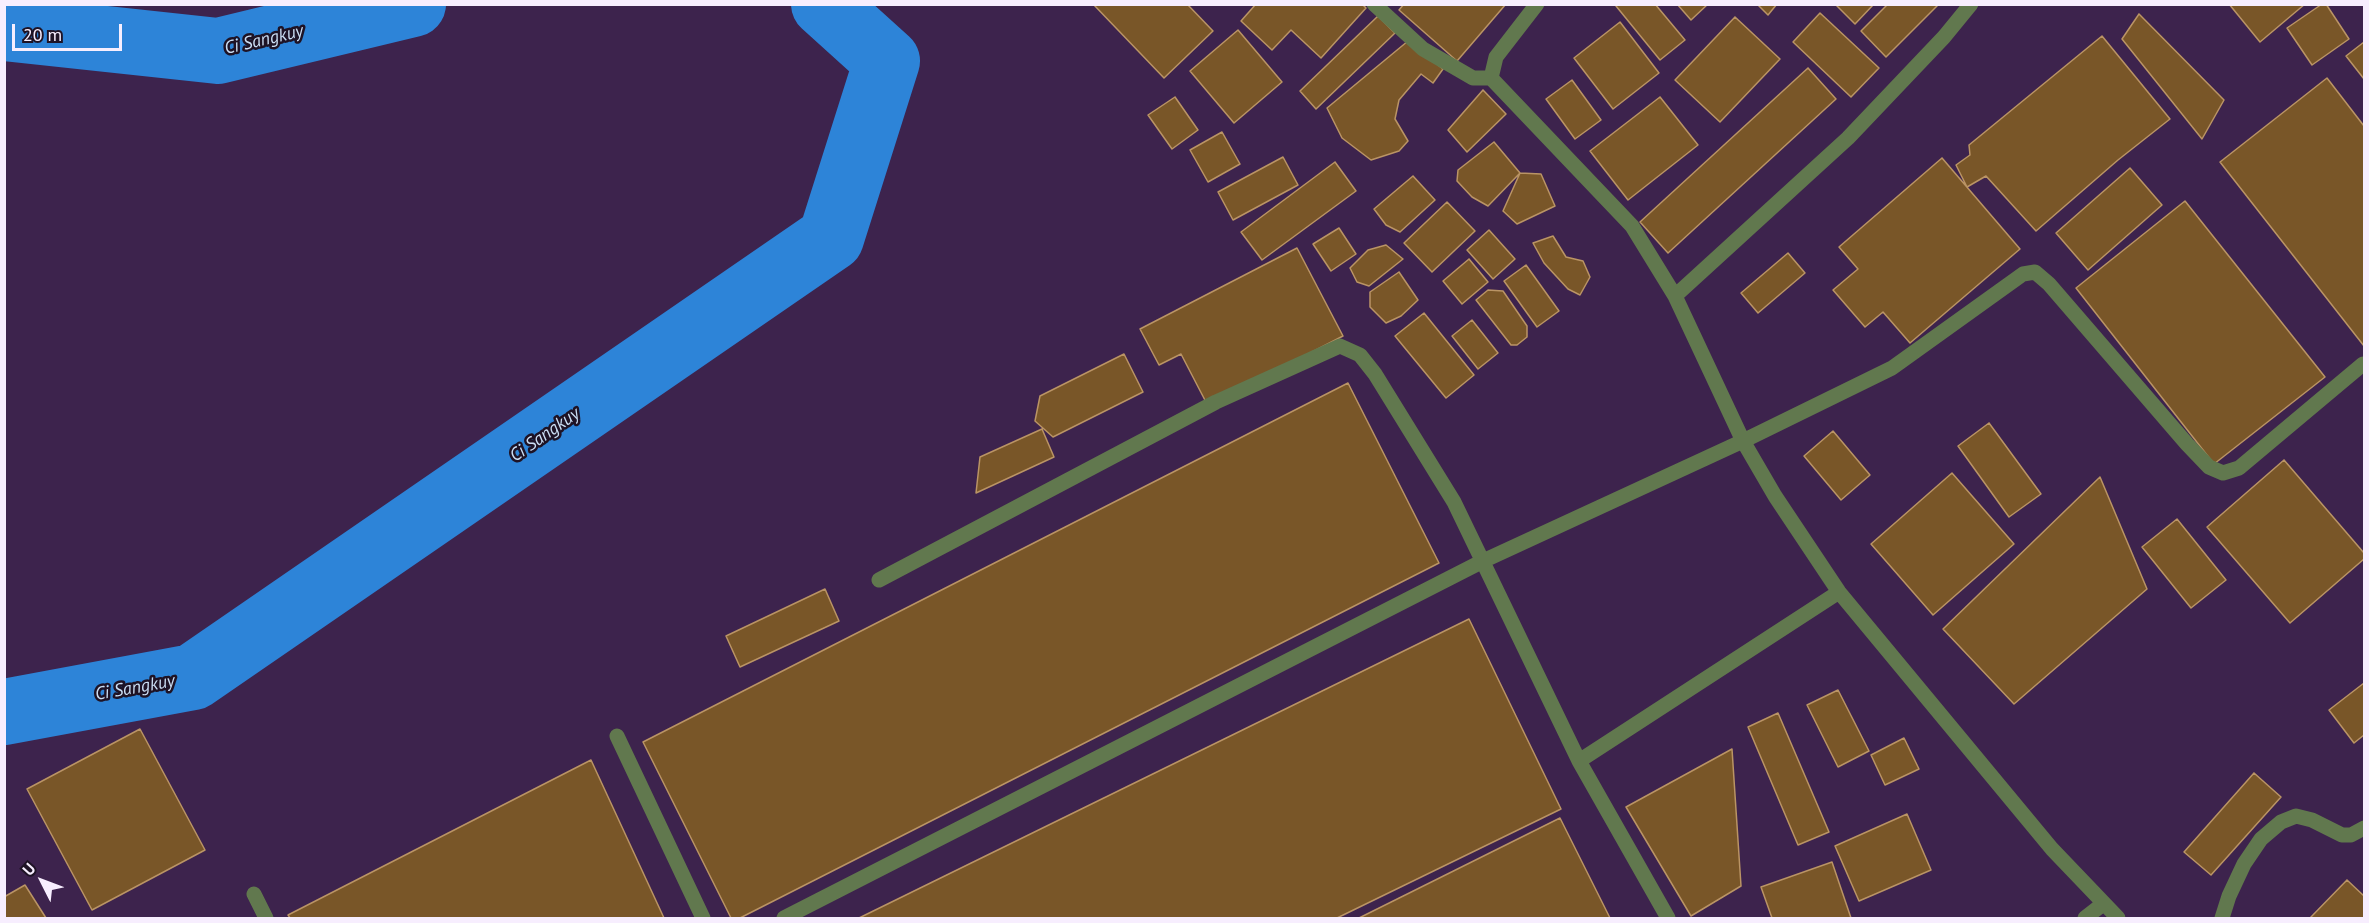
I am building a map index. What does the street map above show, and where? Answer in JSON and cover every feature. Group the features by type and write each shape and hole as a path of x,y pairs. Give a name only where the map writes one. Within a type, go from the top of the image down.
{"street":[{"path":"1374,4 1423,49 1473,78 1491,78 1632,226 1675,296 1743,441 1775,496 1839,591 2052,849 2118,918"},
{"path":"1491,78 1496,57 1537,4"},
{"path":"1675,296 1848,138 1944,37 1971,4"},
{"path":"784,918 1483,561 1743,441 1893,368 2023,274 2035,272 2049,284 2187,444 2209,467 2223,473 2239,468 2363,364"},
{"path":"879,580 1216,402 1340,346 1360,355 1375,374 1454,502 1579,761 1668,918"},
{"path":"1579,761 1839,591"},
{"path":"617,736 703,918"},
{"path":"2222,918 2229,896 2244,864 2261,839 2281,822 2296,816 2312,820 2342,835 2351,836 2364,828"},
{"path":"254,894 266,918"},
{"path":"2085,918 2103,904"}],"building":[{"path":"1093,4 1187,4 1213,31 1164,78"},
{"path":"1256,4 1362,4 1366,8 1321,58 1291,30 1272,50 1241,21"},
{"path":"1404,4 1506,4 1457,61 1399,10"},
{"path":"1617,4 1655,4 1685,40 1660,60 1616,6"},
{"path":"1677,4 1708,4 1691,20"},
{"path":"1757,4 1777,4 1768,15"},
{"path":"1835,4 1874,4 1855,24"},
{"path":"1888,4 1939,4 1886,57 1861,31"},
{"path":"2229,4 2305,4 2260,42"},
{"path":"2322,4 2326,4 2349,39 2312,65 2287,28"},
{"path":"1820,13 1879,68 1851,97 1793,42"},
{"path":"2139,14 2224,100 2202,139 2122,39"},
{"path":"1378,16 1395,33 1316,109 1300,91"},
{"path":"1735,17 1780,59 1720,122 1675,80"},
{"path":"1620,22 1659,73 1613,109 1574,58"},
{"path":"1238,30 1282,82 1234,123 1190,71"},
{"path":"2102,36 2170,119 2118,160 2036,231 1986,176 1967,187 1956,165 1970,155 1969,145"},
{"path":"1408,41 1443,69 1433,83 1421,74 1399,100 1395,119 1408,141 1399,151 1371,160 1342,138 1327,108"},
{"path":"2364,42 2364,79 2346,56"},
{"path":"1808,68 1836,99 1668,253 1640,222"},
{"path":"2327,78 2364,126 2364,346 2220,162"},
{"path":"1572,80 1601,120 1575,139 1546,99"},
{"path":"1483,90 1506,114 1467,152 1448,130"},
{"path":"1175,97 1198,130 1172,149 1148,115"},
{"path":"1660,97 1698,145 1628,200 1590,151"},
{"path":"1222,132 1240,164 1208,182 1190,150"},
{"path":"1494,142 1520,173 1488,206 1472,197 1457,181 1458,170"},
{"path":"1283,157 1298,185 1233,220 1218,192"},
{"path":"1942,158 2020,249 1910,343 1883,312 1865,327 1833,290 1858,269 1839,247"},
{"path":"1335,162 1356,191 1262,260 1241,232"},
{"path":"2130,168 2162,205 2088,270 2056,233"},
{"path":"1520,173 1541,174 1555,206 1517,224 1503,211"},
{"path":"1413,176 1435,200 1400,232 1386,225 1374,209"},
{"path":"2185,201 2325,377 2214,464 2076,288"},
{"path":"1447,202 1475,231 1432,272 1404,243"},
{"path":"1339,228 1356,254 1331,271 1313,244"},
{"path":"1489,230 1515,259 1493,279 1467,250"},
{"path":"1553,236 1566,257 1583,261 1590,277 1580,295 1568,289 1544,263 1533,243"},
{"path":"1386,245 1403,259 1369,286 1357,282 1350,268 1368,250"},
{"path":"1297,248 1343,336 1208,406 1181,354 1159,365 1140,329"},
{"path":"1788,253 1805,273 1758,313 1741,293"},
{"path":"1469,259 1488,282 1462,304 1443,281"},
{"path":"1526,265 1559,311 1537,327 1504,281"},
{"path":"1399,272 1418,300 1401,316 1386,323 1370,307 1370,292"},
{"path":"1488,290 1503,291 1527,326 1527,337 1517,345 1511,345 1476,300"},
{"path":"1424,313 1474,375 1446,398 1395,336"},
{"path":"1472,320 1498,353 1478,369 1452,336"},
{"path":"1124,354 1143,392 1053,437 1035,421 1040,396"},
{"path":"1348,383 1439,563 740,918 731,918 643,742"},
{"path":"1989,423 2041,494 2009,517 1958,446"},
{"path":"1042,429 1054,457 976,493 980,457"},
{"path":"1833,431 1870,475 1841,500 1804,456"},
{"path":"2284,460 2364,553 2364,559 2290,623 2207,527"},
{"path":"1952,473 2014,544 1933,615 1871,544"},
{"path":"2100,477 2147,589 2014,704 1943,629"},
{"path":"2177,519 2226,580 2191,608 2142,547"},
{"path":"825,589 839,621 740,667 726,636"},
{"path":"1469,619 1561,809 1337,918 859,918"},
{"path":"2364,683 2364,735 2354,743 2329,710"},
{"path":"1838,690 1869,751 1838,767 1807,705"},
{"path":"1778,713 1829,832 1798,845 1748,727"},
{"path":"140,729 205,850 92,910 27,789"},
{"path":"1904,738 1919,769 1885,785 1871,755"},
{"path":"1732,749 1741,886 1691,916 1626,807"},
{"path":"591,760 664,918 290,918 288,915"},
{"path":"2254,773 2281,797 2211,875 2184,852"},
{"path":"1907,814 1931,870 1859,901 1835,846"},
{"path":"1560,818 1610,918 1359,918"},
{"path":"1832,862 1851,918 1772,918 1761,887"},
{"path":"2347,880 2364,896 2364,918 2310,918"},
{"path":"25,885 46,918 4,918 4,897"}],"waterway":[{"name":"Ci Sangkuy","path":"4,28 218,51 413,4"},
{"name":"Ci Sangkuy","path":"4,712 193,677 831,238 887,61 824,4"}]}
